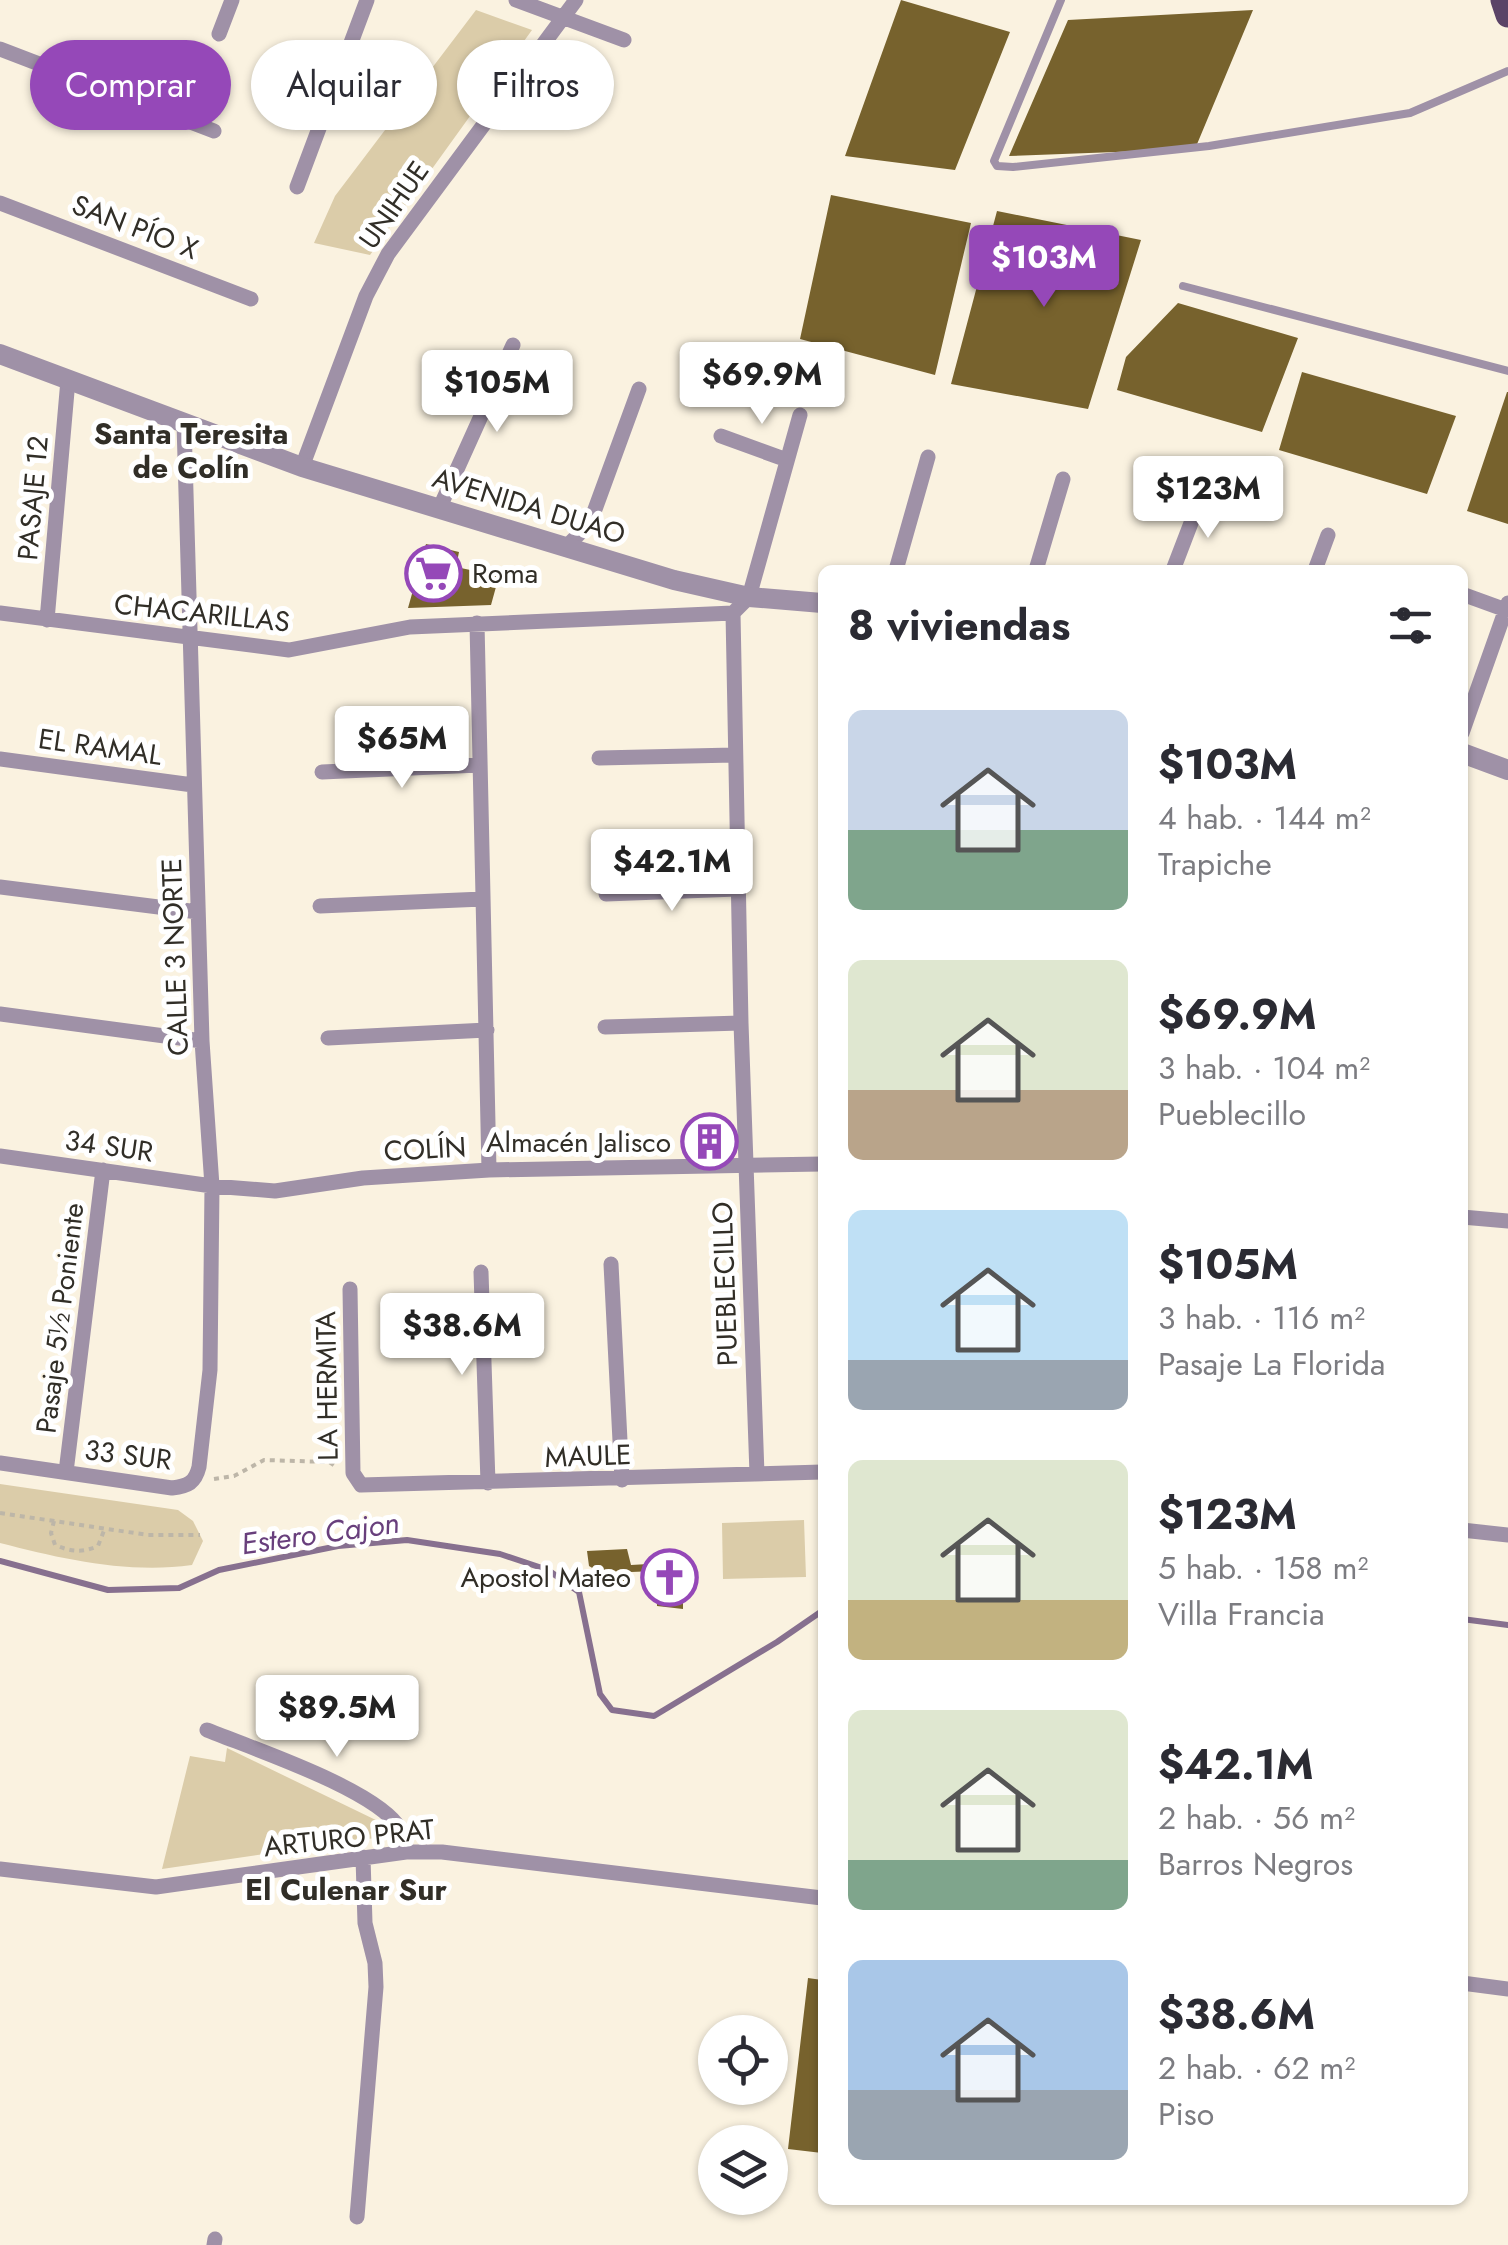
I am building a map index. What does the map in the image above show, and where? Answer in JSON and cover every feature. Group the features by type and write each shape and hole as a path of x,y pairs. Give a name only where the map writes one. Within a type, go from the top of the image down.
{"main road":[{"path":"1503,0 1508,15"}],"street":[{"path":"220,34 232,0"},
{"path":"297,186 367,0"},
{"path":"516,0 624,40"},
{"name":"UNIHUE","path":"302,467 366,296 388,254 576,0"},
{"path":"0,49 214,131"},
{"name":"SAN PÍO X","path":"0,203 251,298"},
{"path":"440,507 513,344"},
{"name":"AVENIDA DUAO","path":"0,354 302,467 674,580 749,597 818,603"},
{"name":"PASAJE 12","path":"48,620 68,380"},
{"path":"567,546 590,524 639,389"},
{"path":"733,613 749,597 800,415"},
{"name":"CALLE 3 NORTE","path":"184,424 202,1041 212,1186 210,1370 198,1467 190,1484"},
{"path":"721,436 786,460"},
{"path":"897,565 928,457"},
{"path":"1037,565 1063,479"},
{"path":"1175,565 1201,497"},
{"path":"1317,565 1328,536"},
{"path":"1468,596 1507,607 1468,716"},
{"name":"CHACARILLAS","path":"0,614 288,650 390,629 733,613"},
{"name":"PUEBLECILLO","path":"733,613 741,1023 757,1474"},
{"path":"477,624 489,1170"},
{"path":"599,758 734,755"},
{"path":"1468,755 1508,770"},
{"name":"EL RAMAL","path":"0,759 193,785"},
{"path":"322,772 479,765"},
{"path":"0,887 198,912"},
{"path":"606,894 738,889"},
{"path":"320,906 484,898"},
{"path":"0,1014 202,1041"},
{"path":"605,1027 741,1023"},
{"path":"328,1038 487,1030"},
{"name":"34 SUR","path":"0,1156 212,1186"},
{"name":"COLÍN","path":"212,1186 284,1191 364,1178 489,1170 818,1164"},
{"name":"Pasaje 5½ Poniente","path":"66,1472 103,1170"},
{"path":"1468,1217 1508,1222"},
{"path":"611,1264 622,1480"},
{"path":"480,1272 488,1483"},
{"name":"LA HERMITA","path":"350,1289 356,1482"},
{"name":"33 SUR","path":"0,1463 172,1488 190,1484"},
{"name":"MAULE","path":"356,1482 366,1486 818,1472"},
{"path":"1468,1531 1508,1535 1508,1527"},
{"path":"207,1730 347,1789 387,1813 401,1831 406,1852"},
{"name":"ARTURO PRAT","path":"0,1869 156,1887 363,1857 442,1852 818,1898"},
{"path":"356,2216 376,1986 365,1923 363,1857"},
{"path":"1468,1984 1508,1989"}],"lane":[{"path":"1061,0 994,161 997,166 1209,146 1410,113 1508,72"},
{"path":"1184,286 1508,371"}],"path":[{"path":"190,1484 234,1476 264,1460 329,1462 356,1482"},
{"path":"0,1514 148,1535 200,1534"},
{"path":"54,1521 55,1545 73,1552 82,1553 98,1546 105,1528"}],"shaded area":[{"path":"476,10 532,30 525,40 457,40 460,130 370,255 314,243 335,196 385,130 437,130 437,61"},
{"path":"0,1484 178,1510 193,1521 203,1541 192,1565 144,1568 71,1559 0,1543"},
{"path":"804,1520 806,1577 723,1579 722,1523"},
{"path":"227,1748 382,1823 382,1837 162,1869 190,1756 225,1762"}],"building":[{"path":"901,0 1010,32 955,170 845,156"},
{"path":"1253,10 1195,149 1009,156 1068,20"},
{"path":"831,195 971,223 935,375 800,339"},
{"path":"997,211 1141,240 1088,409 951,384"},
{"path":"1178,303 1298,338 1262,432 1117,390 1126,357"},
{"path":"1302,372 1456,416 1427,494 1279,450"},
{"path":"1508,392 1508,524 1467,511"},
{"path":"426,544 459,552 456,567 499,576 491,605 408,608"},
{"name":"Almacén Jalisco","path":"691,1132 728,1132 728,1153 691,1153"},
{"name":"Apostol Mateo","path":"627,1549 631,1565 683,1562 683,1609 657,1606 656,1571 631,1572 631,1582 616,1582 589,1566 587,1551"},
{"path":"808,1978 818,1979 818,2153 788,2149"}],"waterway":[{"name":"Estero Cajon","path":"0,1561 108,1590 179,1588 219,1570 338,1546 407,1540 500,1554 548,1570 579,1592 600,1694 612,1710 654,1716 818,1614"},
{"name":"Estero Cajon","path":"1468,1620 1508,1625"}],"place":[{"name":"Roma","path":"433,573"},
{"name":"Almacén Jalisco","path":"710,1142"},
{"name":"Apostol Mateo","path":"670,1577"}],"district":[{"name":"Santa Teresita de Colín","path":"191,450"},
{"name":"El Culenar Sur","path":"346,1889"}]}
